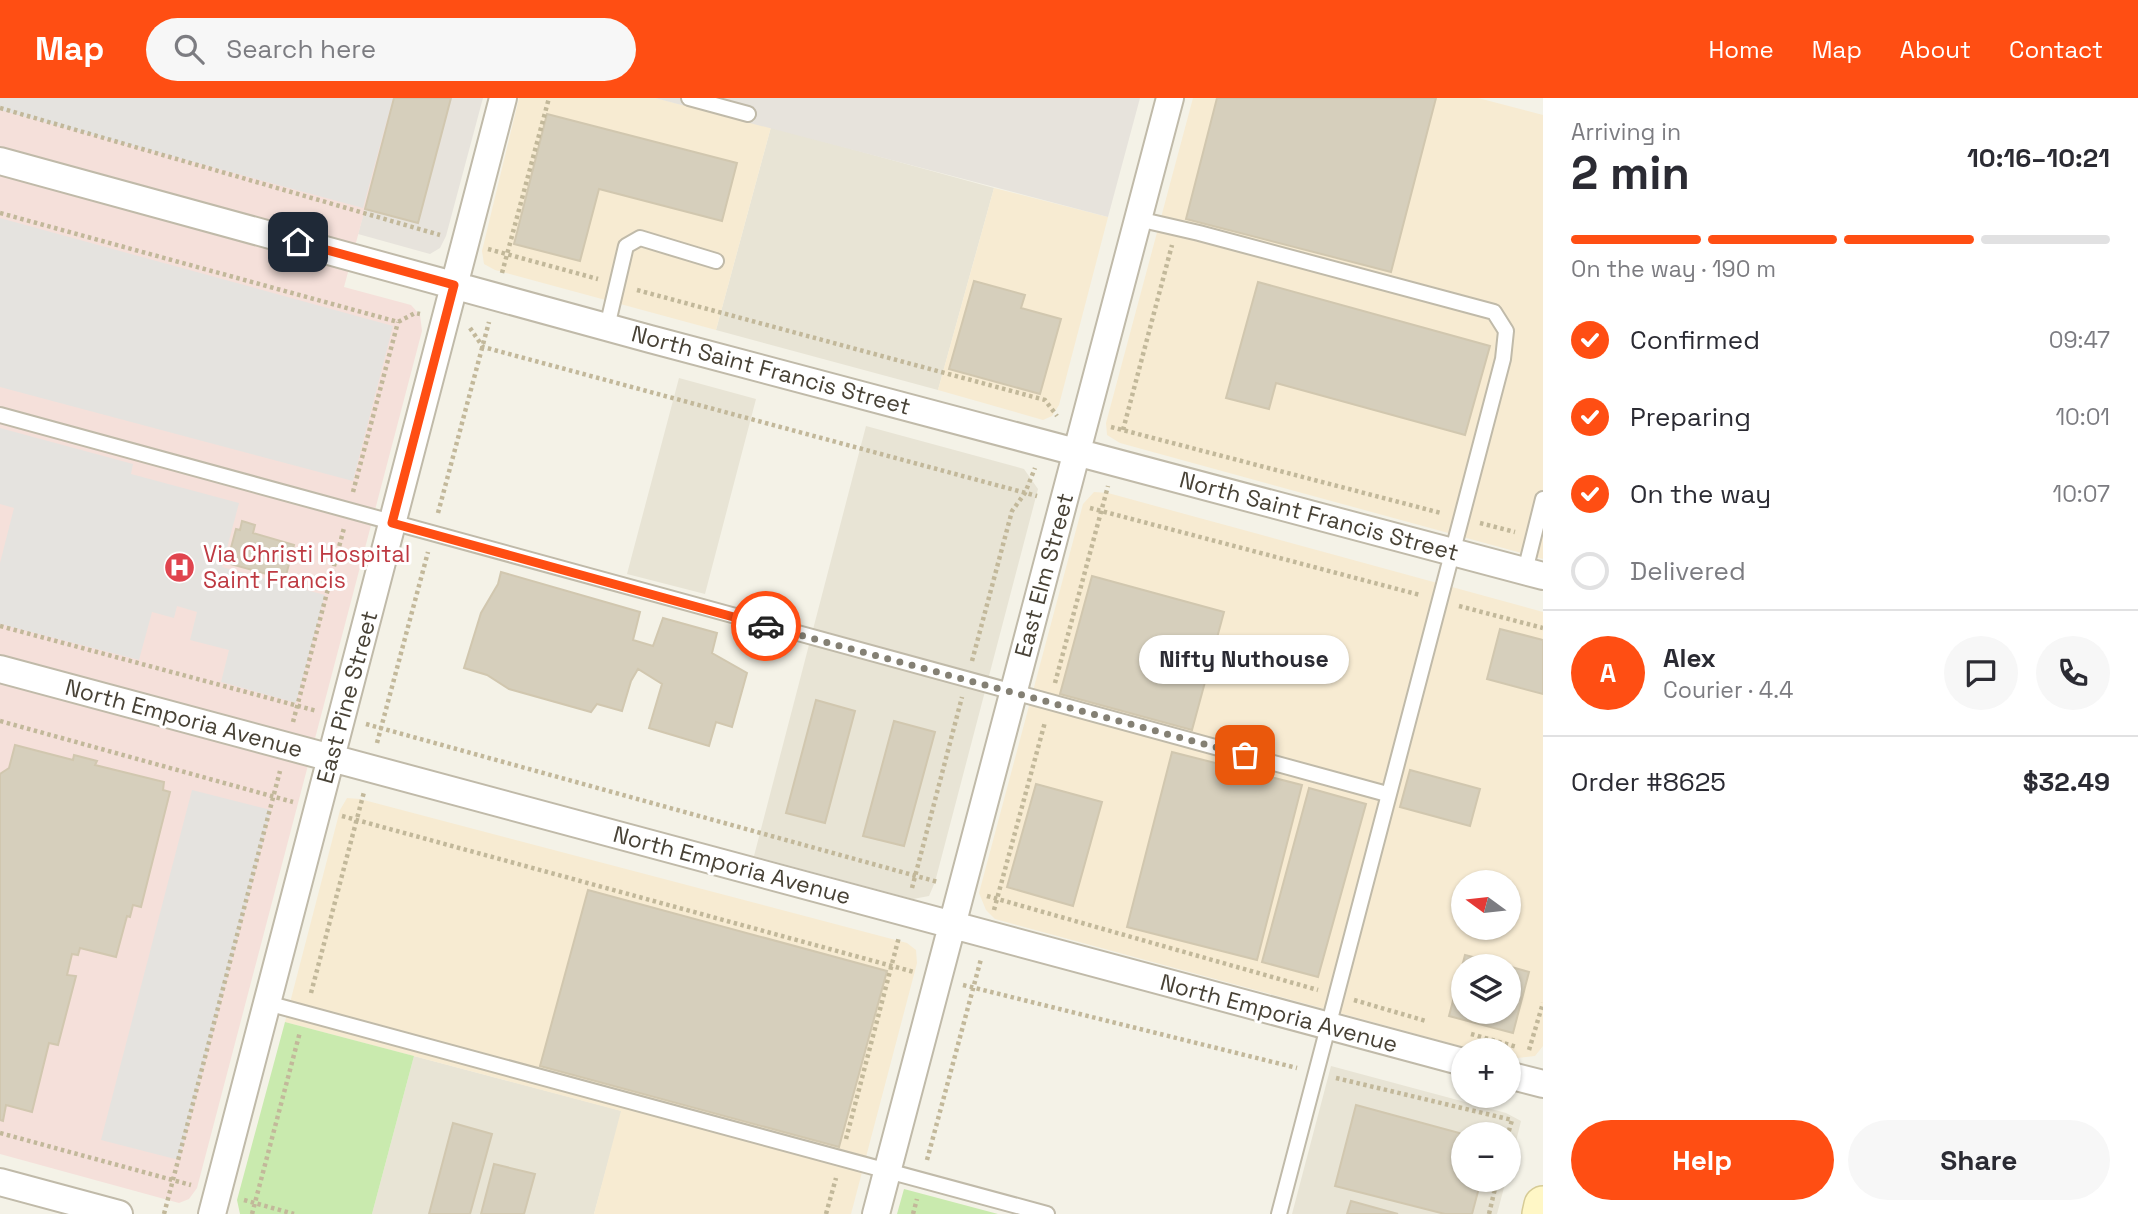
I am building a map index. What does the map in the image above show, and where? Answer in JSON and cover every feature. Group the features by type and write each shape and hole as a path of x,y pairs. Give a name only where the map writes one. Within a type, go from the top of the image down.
{"main road":[{"path":"1541,1214 1543,1205"}],"street":[{"name":"East Pine Street","path":"215,1203 503,98"},
{"name":"East Elm Street","path":"876,1214 1170,98"},
{"name":"North Saint Francis Street","path":"0,161 607,327 1534,574"},
{"name":"North Emporia Avenue","path":"0,669 1451,1059"},
{"path":"1521,1078 1543,1084"},
{"path":"0,1182 119,1214"}],"lane":[{"path":"689,98 748,114"},
{"path":"1138,219 1494,312 1506,331 1503,359 1279,1214"},
{"path":"607,327 626,246 640,238 716,261"},
{"path":"0,415 1012,694 1387,794"},
{"path":"1534,574 1534,537 1543,499"},
{"path":"267,1003 1047,1214"}],"path":[{"path":"252,1214 549,98"},
{"path":"0,108 507,255 1045,400 1057,416 1534,537"},
{"path":"0,213 398,322 415,313 466,322 482,347 1025,493 1133,517 1543,628"},
{"path":"826,1214 1012,511 1025,493"},
{"path":"0,626 916,876 1439,1025"},
{"path":"0,721 938,979 1511,1122"},
{"path":"1465,1032 1530,1051 1543,1003"},
{"path":"0,1133 215,1203 255,1203 294,1214"},
{"path":"1489,1214 1494,1192"}],"shaded area":[{"name":"Via Christi Hospital Saint Francis","path":"0,98 395,98 344,287 411,305 420,315 422,331 197,1188 189,1199 179,1203 0,1154"},
{"path":"0,98 393,98 363,208 0,110"},
{"path":"395,98 483,98 446,236 440,248 430,254 358,234"},
{"path":"519,98 655,98 771,127 716,330 495,270 484,264 482,251"},
{"path":"655,98 1140,98 1108,217"},
{"path":"1193,98 1478,98 1543,115 1543,559 1120,443 1107,435 1106,423"},
{"path":"771,127 994,188 938,390 716,330"},
{"path":"994,188 1108,217 1059,405 1052,416 1043,420 938,390"},
{"path":"0,218 393,326 353,481 0,387"},
{"path":"679,378 756,399 705,594 627,574"},
{"path":"866,426 1024,469 1038,489 935,882 929,896 913,899 754,856"},
{"path":"0,428 133,464 131,474 239,503 222,567 325,595 296,703 221,682 229,650 190,640 197,612 177,606 174,618 152,612 139,660 0,624 0,563 14,508 0,504"},
{"path":"1094,492 1108,493 1543,612 1543,1046 1535,1056 1521,1058 1521,1038 1451,1038 1451,1043 995,919 986,910 979,893 1083,504"},
{"path":"192,790 271,810 179,1160 101,1140"},
{"path":"347,798 360,799 907,943 916,950 917,963 851,1214 594,1214 621,1111 285,1022 340,810"},
{"path":"414,1056 622,1111 594,1214 372,1214"},
{"path":"1331,1066 1451,1098 1451,1108 1487,1108 1521,1121 1451,1122 1451,1192 1503,1192 1497,1214 1292,1214"}],"green space":[{"path":"285,1022 414,1056 372,1214 240,1214 237,1200"},
{"path":"904,1189 998,1214 897,1214"}],"building":[{"path":"394,98 451,98 418,223 365,209"},
{"path":"1217,98 1436,98 1391,272 1186,219"},
{"path":"547,114 737,163 722,221 599,189 580,261 514,244"},
{"path":"974,281 1025,295 1021,308 1061,319 1040,394 949,369"},
{"path":"1258,282 1490,346 1465,435 1276,383 1269,409 1226,398"},
{"path":"242,521 255,525 253,533 294,545 285,579 227,563 236,529 240,530"},
{"path":"501,572 640,612 633,640 653,646 663,618 717,633 712,653 747,673 732,727 716,722 709,746 649,728 662,684 638,669 631,681 622,711 597,704 591,712 509,689 487,675 464,668 481,613 498,584"},
{"path":"1092,576 1224,612 1192,730 1060,694"},
{"path":"1500,629 1543,640 1543,694 1487,679"},
{"path":"816,700 855,711 825,823 786,813"},
{"path":"894,721 935,732 904,846 863,836"},
{"path":"15,745 73,760 74,755 97,761 95,765 164,782 163,790 170,792 141,907 133,905 130,917 127,916 116,957 80,948 78,955 72,954 67,975 76,976 58,1045 49,1043 32,1112 6,1105 3,1121 0,1120 0,774 9,768"},
{"path":"1172,752 1302,785 1257,960 1127,927"},
{"path":"1410,770 1480,789 1470,826 1400,807"},
{"path":"1036,784 1102,802 1073,906 1007,887"},
{"path":"1309,788 1366,804 1318,977 1262,962"},
{"path":"588,890 887,971 839,1147 540,1066"},
{"path":"1521,970 1529,972 1521,1002"},
{"path":"1479,1024 1515,1024 1513,1033"},
{"path":"1356,1105 1451,1131 1451,1192 1478,1192 1472,1214 1445,1214 1335,1186"},
{"path":"453,1123 492,1134 470,1214 429,1214"},
{"path":"494,1164 535,1174 524,1214 481,1214"},
{"path":"1351,1201 1398,1214 1347,1214"}],"way so far":[{"path":"766,626 1245,755"}],"place":[{"name":"Via Christi Hospital Saint Francis","path":"180,567"},
{"name":"Nifty Nuthouse","path":"1245,755"}],"route":[{"path":"298,242 454,285 392,523 766,626"}]}
